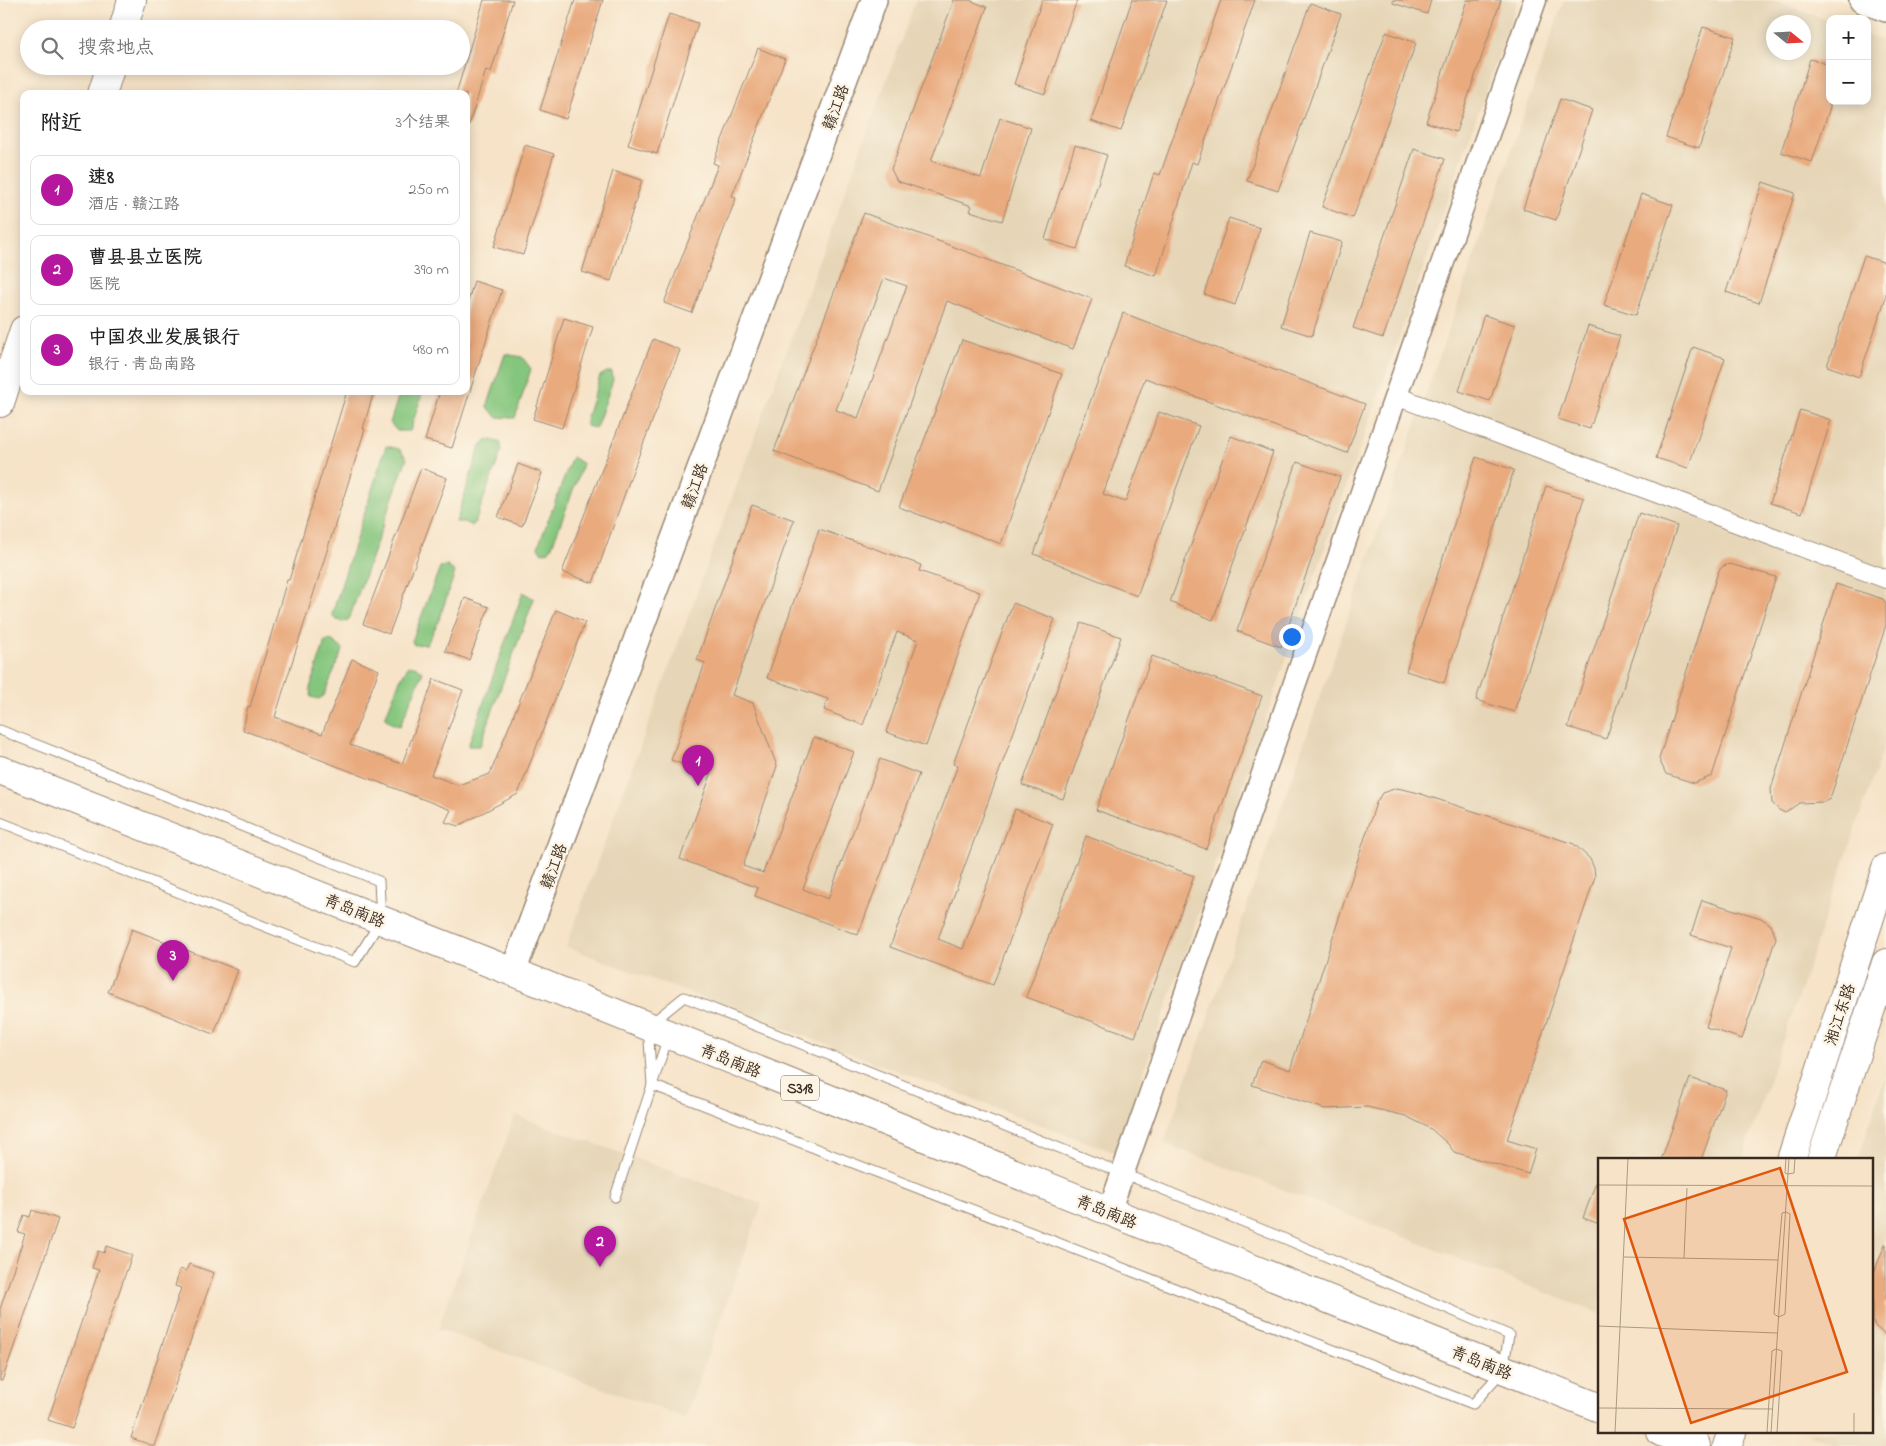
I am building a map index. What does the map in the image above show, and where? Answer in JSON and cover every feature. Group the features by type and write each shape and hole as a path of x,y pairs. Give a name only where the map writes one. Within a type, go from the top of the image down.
{"main road":[{"path":"126,20 132,0"},
{"name":"赣江路","path":"513,972 874,0"},
{"path":"1862,0 1886,9"},
{"path":"103,90 108,75"},
{"path":"0,403 20,342"},
{"name":"青岛南路","path":"0,770 659,1030 1108,1212 1598,1407"},
{"name":"湘江东路","path":"1793,1158 1886,868"},
{"name":"湘江东路","path":"1822,1158 1886,963"},
{"path":"1666,1434 1697,1446 1702,1434"},
{"path":"1727,1446 1731,1434"}],"street":[{"path":"1108,1212 1536,0"},
{"path":"1396,396 1886,579"}],"lane":[{"path":"0,730 379,881 381,920 355,962 0,822"},
{"path":"615,1197 652,1085 659,1030 684,997 1285,1239 1509,1335 1503,1370 1473,1404 652,1085"},
{"path":"652,1085 659,1030"}],"shaded area":[{"path":"916,0 1518,0 1330,533 1116,1153 566,947"},
{"path":"1564,0 1772,0 1826,20 1826,105 1871,105 1871,36 1886,42 1886,740 1743,1158 1598,1158 1598,1313 1164,1143"},
{"path":"1886,1074 1886,1446 1835,1446 1810,1434 1874,1434 1874,1158 1859,1158"},
{"path":"515,1115 762,1204 685,1418 438,1329"}],"green space":[{"path":"505,354 522,357 531,369 515,418 497,417 487,407"},
{"path":"607,372 612,372 613,380 596,428 586,426 586,420 600,376"},
{"path":"399,395 422,395 410,431 397,431 390,423"},
{"path":"488,439 501,443 501,452 476,520 472,526 464,522 456,522 480,446"},
{"path":"386,446 399,449 407,458 349,619 344,622 335,619 332,614"},
{"path":"572,457 583,464 552,546 549,551 542,553 538,547"},
{"path":"447,566 455,572 439,620 427,644 414,645 412,641 440,567"},
{"path":"523,592 534,599 480,746 468,746"},
{"path":"331,640 343,649 324,695 319,699 311,697 310,688 325,641"},
{"path":"408,666 415,666 423,672 400,726 391,723 385,718 399,682"}],"building":[{"path":"484,0 513,0 491,72 486,70 470,122 470,90 457,90 462,75 470,75 470,47"},
{"path":"575,0 603,0 566,119 540,110"},
{"path":"954,0 969,0 987,7 931,161 981,178 1000,118 1031,128 1002,221 970,211 972,206 897,181 891,169"},
{"path":"1042,0 1077,0 1045,94 1014,84"},
{"path":"1132,0 1167,0 1121,131 1091,121"},
{"path":"1221,0 1255,0 1197,164 1192,162 1156,276 1124,266 1154,173 1160,175"},
{"path":"1393,0 1431,0 1427,14 1393,3"},
{"path":"1467,0 1501,0 1456,132 1426,122"},
{"path":"1310,3 1341,14 1278,191 1247,181"},
{"path":"669,14 698,23 657,154 628,145"},
{"path":"1703,27 1735,37 1699,148 1666,137"},
{"path":"1386,32 1416,43 1353,218 1322,207"},
{"path":"758,48 785,59 732,196 736,198 692,313 664,303 718,165 713,163"},
{"path":"1810,60 1826,64 1826,105 1830,105 1830,107 1812,162 1781,152"},
{"path":"1560,99 1592,110 1556,220 1523,209"},
{"path":"525,145 554,154 523,255 494,247"},
{"path":"1075,145 1107,155 1077,249 1045,239"},
{"path":"1414,149 1445,159 1383,338 1353,328"},
{"path":"613,171 642,180 611,281 582,272"},
{"path":"1763,182 1795,193 1759,303 1726,292"},
{"path":"1641,194 1673,205 1636,315 1604,305"},
{"path":"864,213 1092,299 1073,349 947,301 878,491 774,451","holes":["884,278 907,286 858,418 836,410"]},
{"path":"1229,218 1260,228 1235,305 1204,294"},
{"path":"1310,233 1342,242 1312,336 1281,326"},
{"path":"1864,256 1886,263 1886,297 1859,377 1827,366"},
{"path":"474,281 502,290 470,391 470,294"},
{"path":"1123,313 1365,404 1347,453 1145,378 1103,494 1125,502 1159,412 1199,426 1137,596 1034,554"},
{"path":"1484,315 1515,325 1490,401 1459,391"},
{"path":"564,318 593,327 562,428 533,419"},
{"path":"1588,326 1620,336 1590,429 1558,419"},
{"path":"653,339 680,350 635,465 593,583 562,572"},
{"path":"962,340 1062,374 1001,544 942,521 941,523 899,507"},
{"path":"1693,347 1725,358 1688,468 1656,458"},
{"path":"346,395 373,395 363,429 365,429 275,717 322,734 352,659 379,670 350,745 402,764 434,679 463,690 431,775 458,785 490,774 556,610 585,622 518,794 458,826 445,822 451,810 243,730 248,706 250,707 287,580 289,580"},
{"path":"439,395 469,395 452,448 425,440"},
{"path":"1800,410 1831,420 1802,513 1770,503"},
{"path":"1231,436 1273,452 1213,620 1170,602"},
{"path":"1476,457 1514,470 1444,683 1406,671"},
{"path":"1297,462 1340,477 1281,647 1237,631"},
{"path":"518,464 542,473 522,526 498,517"},
{"path":"421,468 447,478 389,634 363,624"},
{"path":"1546,486 1584,498 1514,712 1476,700"},
{"path":"752,505 794,520 732,695 753,703 777,766 743,866 763,873 814,737 854,752 803,889 828,899 880,759 919,774 858,935 755,896 758,888 680,859 711,775 671,760 705,663 697,660"},
{"path":"1639,513 1677,526 1606,739 1568,727"},
{"path":"819,529 921,565 919,571 980,592 926,746 886,732 918,640 897,632 863,725 824,710 828,699 767,678"},
{"path":"1730,564 1776,577 1712,776 1694,783 1666,774 1659,759 1718,572 1723,566"},
{"path":"1836,584 1883,599 1886,603 1886,625 1830,799 1824,802 1799,803 1785,813 1772,803 1771,789"},
{"path":"465,598 489,607 469,660 445,651"},
{"path":"1013,603 1055,619 938,939 963,949 1015,809 1053,824 993,985 890,947 958,765 953,764"},
{"path":"1081,623 1121,637 1063,799 1022,785"},
{"path":"1152,656 1262,696 1206,849 1096,810"},
{"path":"1397,788 1415,792 1574,844 1590,859 1594,868 1595,877 1507,1140 1536,1149 1528,1174 1454,1152 1431,1129 1406,1116 1367,1107 1325,1109 1252,1085 1261,1060 1290,1070 1376,803 1382,793"},
{"path":"1086,836 1194,876 1135,1037 1026,997"},
{"path":"1702,900 1761,918 1771,925 1776,938 1742,1039 1706,1027 1731,948 1691,935"},
{"path":"132,929 238,970 214,1034 108,992"},
{"path":"1690,1078 1726,1090 1702,1158 1662,1158"},
{"path":"1598,1177 1598,1223 1583,1218"},
{"path":"32,1210 58,1219 2,1381 0,1381 0,1309 25,1234 18,1232 24,1215 30,1217"},
{"path":"1886,1244 1886,1336 1874,1324 1874,1273"},
{"path":"106,1246 132,1255 72,1428 48,1420 99,1270 92,1268 98,1251 104,1253"},
{"path":"189,1264 214,1273 154,1446 131,1438 181,1288 175,1286 180,1269 186,1271"}],"place":[{"name":"速8","path":"698,786"},
{"name":"中国农业发展银行","path":"173,981"},
{"name":"曹县县立医院","path":"600,1267"}]}
